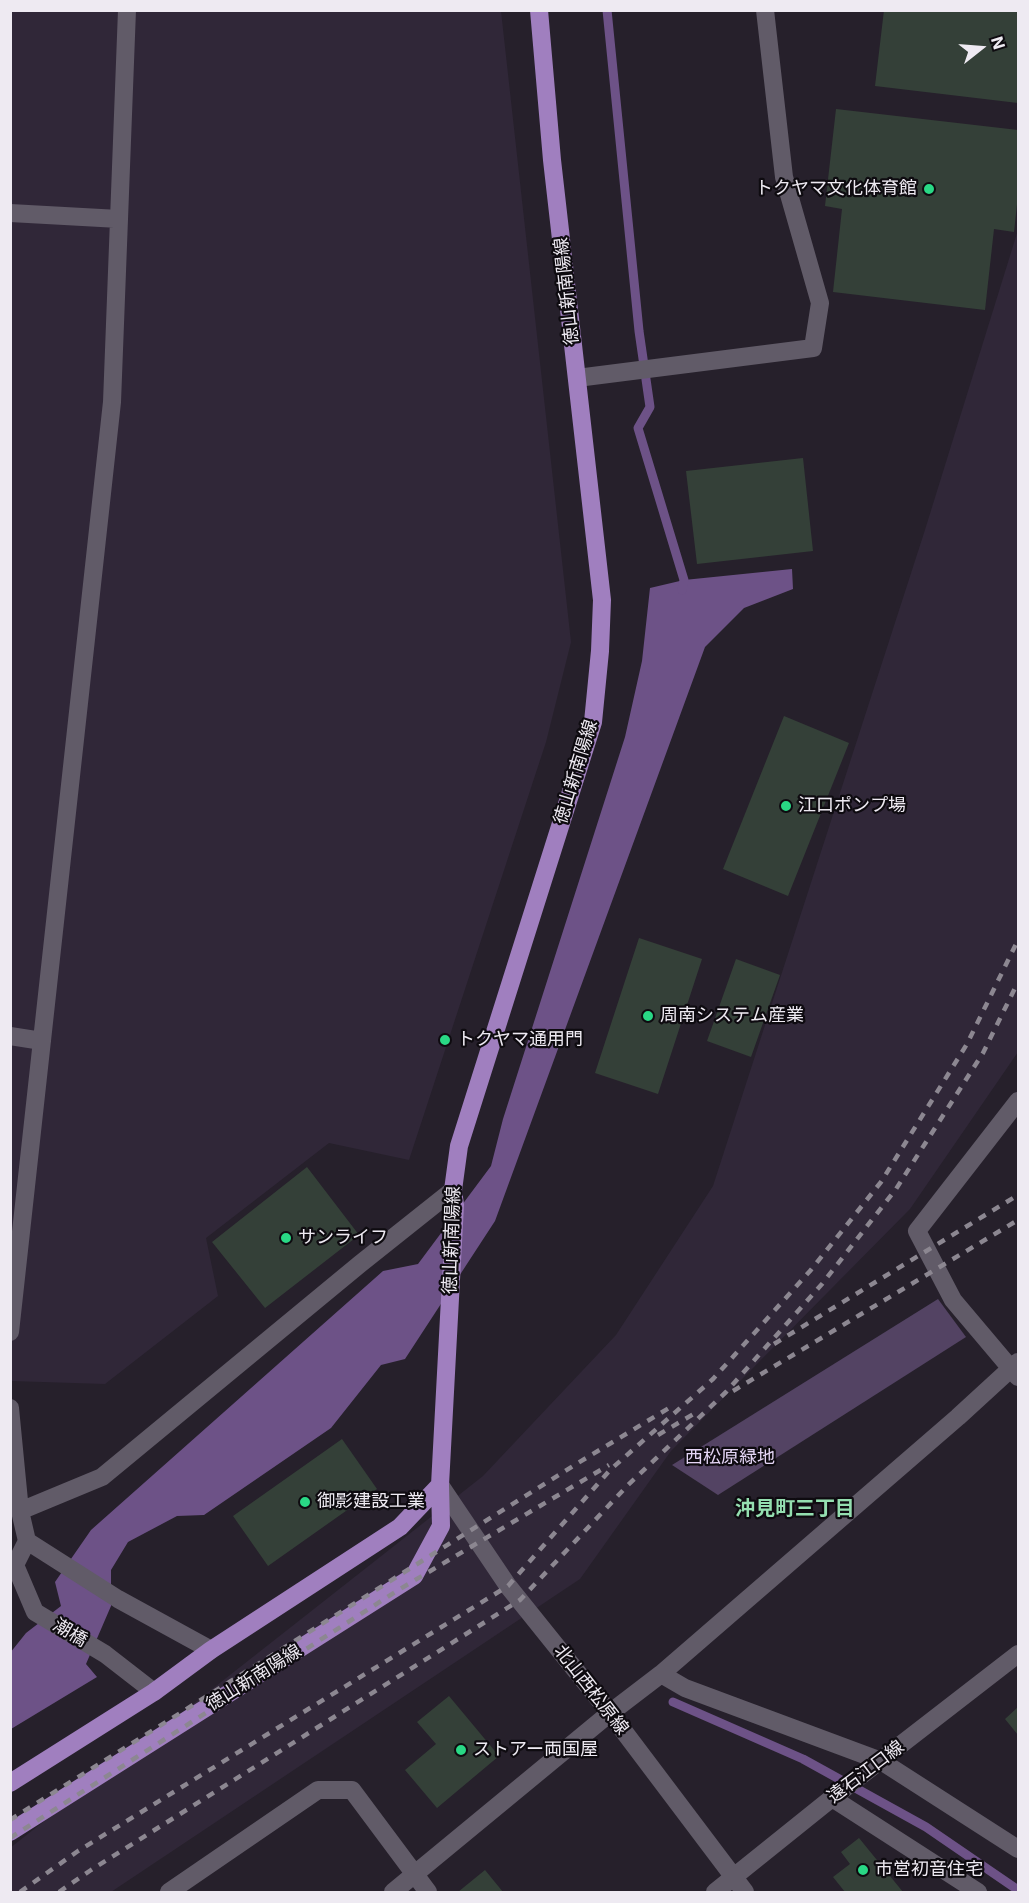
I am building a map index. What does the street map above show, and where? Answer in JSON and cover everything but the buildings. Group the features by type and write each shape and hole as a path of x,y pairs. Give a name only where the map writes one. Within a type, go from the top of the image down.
{"main road":[{"name":"徳山新南陽線","path":"10,1832 414,1576 441,1526 440,1485 454,1197 459,1146 593,722 600,651 602,600 552,160 539,10"},
{"path":"10,1783 154,1692 212,1650 400,1527 440,1485"}],"street":[{"path":"10,1332 112,402 127,10"},
{"path":"577,378 813,348 820,303 784,177 765,10"},
{"path":"10,213 119,219"},
{"path":"10,1036 42,1041"},
{"path":"393,1893 610,1713 661,1674 1016,1369 953,1300 917,1231 1018,1101"},
{"path":"20,1511 102,1477 360,1264 454,1197"},
{"path":"10,1408 20,1511 27,1541 118,1599 212,1650"},
{"name":"北山西松原線","path":"440,1485 508,1586 610,1713 739,1886"},
{"name":"潮橋","path":"27,1541 15,1565 35,1612 105,1654 154,1692"},
{"name":"遠石江口線","path":"715,1893 739,1886 833,1797 1018,1654"},
{"path":"661,1674 685,1688 874,1766 1018,1849"},
{"path":"169,1893 318,1791 352,1790 428,1893"},
{"path":"833,1797 978,1893"}],"shaded area":[{"path":"11,11 501,11 571,642 546,742 409,1160 329,1143 206,1238 218,1296 105,1384 11,1381"},
{"path":"1018,230 1018,1052 910,1209 671,1451 580,1579 111,1892 11,1892 10,1848 483,1476 616,1335 713,1186 924,533"},
{"path":"792,569 793,589 744,608 705,647 495,1221 405,1359 381,1365 331,1428 204,1515 177,1516 128,1542 111,1570 111,1606 86,1664 97,1677 11,1729 10,1653 26,1633 61,1606 55,1582 91,1530 383,1271 418,1264 491,1166 503,1119 625,737 642,661 650,588 684,580"}],"green space":[{"name":"西松原緑地","path":"938,1299 966,1337 718,1495 672,1465"}],"waterway":[{"path":"607,10 639,331 650,407 638,428 684,580 682,590"},
{"path":"673,1702 803,1759 926,1827 1018,1890"}],"railway":[{"path":"20,1892 78,1851 508,1586 610,1470 713,1379 810,1271 881,1182 967,1044 1018,940"},
{"path":"59,1892 520,1600 628,1485 726,1392 822,1284 896,1189 983,1053 1018,982"},
{"path":"774,1344 1018,1195"},
{"path":"733,1391 1018,1220"},
{"path":"10,1820 573,1466 674,1405"},
{"path":"658,1435 697,1412"},
{"path":"10,1838 400,1589 609,1465"}],"place":[{"name":"トクヤマ文化体育館","path":"929,189"},
{"name":"江口ポンプ場","path":"786,806"},
{"name":"周南システム産業","path":"648,1016"},
{"name":"トクヤマ通用門","path":"445,1040"},
{"name":"サンライフ","path":"286,1238"},
{"name":"御影建設工業","path":"305,1502"},
{"name":"ストアー両国屋","path":"461,1750"},
{"name":"市営初音住宅","path":"863,1870"}],"district":[{"name":"沖見町三丁目","path":"795,1509"}]}
